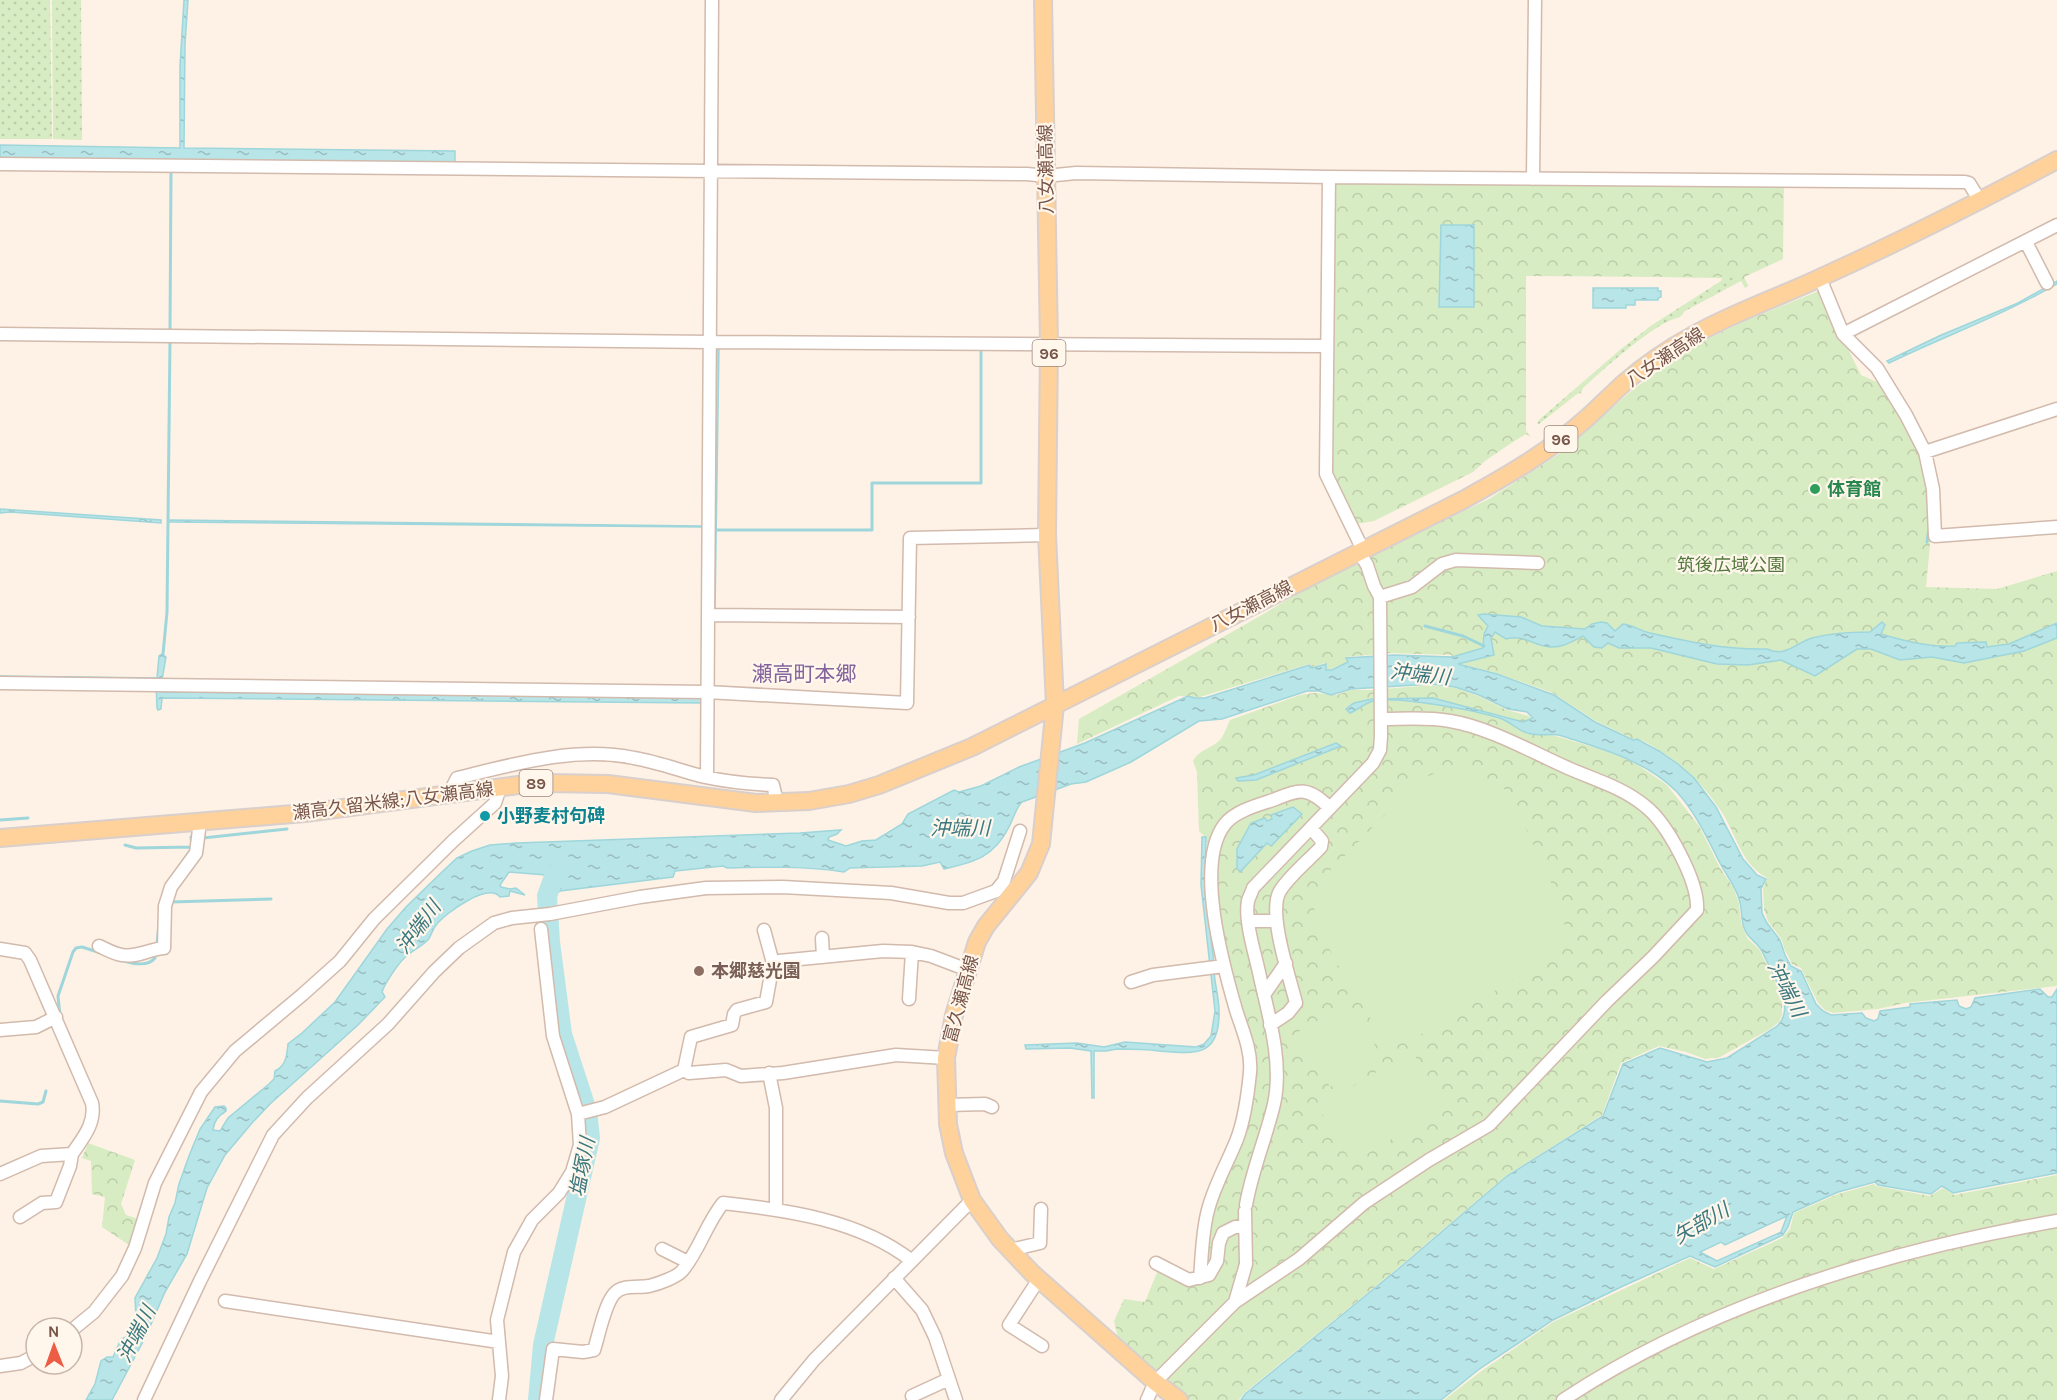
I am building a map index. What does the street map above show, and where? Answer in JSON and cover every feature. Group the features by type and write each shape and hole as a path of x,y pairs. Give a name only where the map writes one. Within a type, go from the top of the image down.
{"main road":[{"name":"八女瀬高線","path":"1043,0 1049,344 1047,535 1055,705 1463,500 1526,464 1546,451 1626,382 1664,353 1725,318 1821,278 1980,201 2057,160"},
{"name":"富久瀬高線","path":"1055,705 1041,844 1029,873 986,926 977,942 954,1015 946,1058 948,1124 954,1153 972,1200 994,1232 1040,1279 1167,1391"},
{"name":"瀬高久留米線;八女瀬高線","path":"0,838 305,813 548,783 608,784 756,803 809,801 849,794 879,785 972,747 1055,705"}],"street":[{"path":"707,777 712,0"},
{"path":"1533,179 1535,0"},
{"path":"0,164 711,170 1046,176 1076,173 1965,182 1970,183 1980,201"},
{"path":"1235,1302 1246,1264 1245,1208 1250,1180 1258,1161 1274,1102 1277,1078 1270,1025 1248,921 1248,901 1253,888 1373,763 1380,750 1382,719 1380,597 1326,474 1329,177"},
{"path":"1843,334 2057,225"},
{"path":"2026,242 2047,283"},
{"path":"1821,278 1843,334 1877,368 1906,415 1925,452 1933,489 1935,536 2057,527"},
{"path":"0,334 1326,346"},
{"path":"1925,452 2057,409"},
{"path":"0,683 707,692 907,703 910,538 1047,535"},
{"path":"1380,597 1412,587 1442,564 1456,560 1538,563"},
{"path":"708,615 909,617"},
{"path":"1147,1400 1167,1391 1235,1302 1299,1258 1364,1203 1429,1160 1489,1125 1696,910 1695,892 1675,843 1647,807 1617,787 1475,727 1424,718 1382,719"},
{"path":"448,795 457,778 544,758 585,754 633,757 707,777 740,783 773,785 777,802"},
{"path":"84,1320 94,1312 122,1276 135,1248 155,1184 201,1092 235,1051 340,961 374,919 495,803 500,788"},
{"path":"1200,1278 1208,1210 1239,1136 1251,1069 1248,1049 1224,966 1215,918 1212,863 1215,840 1226,822 1243,812 1294,792 1306,790 1330,808"},
{"path":"99,946 121,955 135,955 152,949 164,948 165,906 171,887 196,853 200,822"},
{"path":"1270,1025 1288,1013 1296,1004 1276,921 1276,900 1281,889 1321,847 1322,841 1311,828"},
{"path":"144,1400 273,1135 307,1098 388,1024 442,964 459,948 494,923 512,918 550,914 640,897 706,888 783,887 891,893 949,903 963,903 996,891 1004,881 1020,831"},
{"path":"981,897 1014,893"},
{"path":"1248,921 1276,921"},
{"path":"499,1400 502,1376 497,1320 514,1252 532,1220 559,1193 573,1172 580,1145 579,1114 553,1036 541,929"},
{"path":"684,1070 691,1037 732,1025 737,1010 766,1002 773,963 764,930"},
{"path":"822,938 824,957"},
{"path":"0,949 25,953 30,960 56,1017 94,1112 90,1125 72,1154 70,1166 56,1202 42,1203 20,1217"},
{"path":"773,963 883,951 912,952 931,956 968,970"},
{"path":"909,999 912,952"},
{"path":"1264,995 1286,963"},
{"path":"1131,982 1153,975 1224,966"},
{"path":"0,1030 36,1027 56,1017"},
{"path":"684,1070 689,1073 726,1070 741,1076 783,1073 896,1055 946,1058"},
{"path":"579,1114 605,1107 684,1070"},
{"path":"769,1073 776,1108 776,1209"},
{"path":"947,1105 985,1104 992,1107"},
{"path":"0,1174 41,1156 72,1154"},
{"path":"781,1400 814,1360 972,1200"},
{"path":"546,1400 553,1349 583,1352 594,1350 609,1303 615,1292 623,1288 650,1286 681,1273 712,1216 723,1203 776,1209 855,1229 900,1252 912,1261"},
{"path":"1010,1250 1040,1243 1041,1209"},
{"path":"1563,1400 1595,1379 1685,1332 1800,1287 1871,1262 1946,1243 2057,1221"},
{"path":"1156,1263 1189,1280 1209,1275 1217,1261 1219,1243 1223,1233 1235,1227 1245,1227"},
{"path":"662,1250 688,1262"},
{"path":"894,1278 922,1310 936,1337 956,1400"},
{"path":"1040,1279 1009,1325 1042,1346"},
{"path":"225,1301 499,1342"},
{"path":"0,1366 24,1361"},
{"path":"912,1396 949,1379"}],"green space":[{"path":"0,0 50,0 52,139 0,139"},
{"path":"52,0 81,0 82,140 53,139"},
{"path":"1339,182 1527,183 1529,186 1537,183 1784,185 1783,259 1744,277 1748,286 1746,287 1740,277 1525,276 1526,433 1473,472 1374,521 1356,524 1331,471 1332,187"},
{"path":"1741,271 1748,286 1745,288 1741,281 1657,328 1616,359 1583,388 1581,393 1539,424 1537,423 1539,420 1621,349 1652,325 1721,281 1722,278 1526,275 1526,431 1531,437 1526,434 1473,466 1521,273"},
{"name":"筑後広域公園","path":"1819,291 1861,375 1879,383 1918,450 1930,492 1931,534 1926,587 1997,589 2057,571 2057,986 1905,1003 1878,1009 1833,1013 1825,1010 1818,1003 1801,968 1792,964 1782,940 1768,921 1764,909 1763,889 1767,878 1758,872 1745,857 1721,811 1687,771 1648,743 1633,739 1596,721 1553,693 1493,672 1461,664 1451,655 1391,653 1345,657 1348,662 1329,670 1325,663 1312,667 1309,664 1200,697 1179,696 1077,744 1079,719 1343,567 1489,499 1565,450 1630,392 1674,359 1703,341 1747,320"},
{"path":"1432,685 1455,688 1507,710 1529,716 1552,735 1600,749 1633,762 1667,785 1699,826 1720,868 1733,887 1745,933 1759,949 1782,995 1782,1015 1779,1022 1770,1029 1720,1057 1705,1059 1659,1046 1621,1063 1602,1115 1507,1175 1393,1272 1244,1393 1239,1400 1184,1400 1119,1342 1114,1321 1124,1299 1145,1302 1158,1270 1195,1276 1235,1135 1245,1073 1245,1061 1210,880 1207,839 1199,831 1197,772 1193,761 1198,754 1221,739 1230,720 1300,695 1315,693 1337,695 1350,690"},
{"path":"1440,771 1472,773 1485,777 1509,792 1565,913 1563,939 1547,960 1408,1042 1396,1043 1380,1034 1341,970 1322,934 1316,918 1314,902 1317,890 1325,876 1411,788 1424,778"},
{"path":"1349,1002 1382,1057 1330,1087 1298,1032"},
{"path":"1412,1051 1446,1106 1352,1163 1318,1107"},
{"path":"88,1143 135,1160 121,1204 126,1215 138,1219 129,1245 102,1227 105,1197 92,1194 91,1161 82,1158"},
{"path":"2057,1175 2057,1400 1444,1400 1480,1372 1553,1322 1690,1258 1714,1269 1782,1238 1790,1229 1794,1213 1838,1194 1874,1184 1930,1196 1943,1188 1954,1195"}],"water":[{"path":"184,0 188,0 185,44 184,148 455,151 455,163 0,159 0,145 180,148 180,66"},
{"path":"1441,225 1474,225 1474,307 1439,307"},
{"path":"2057,281 2057,284 1995,316 1889,363 1887,361 1939,336 2018,303"},
{"path":"1593,288 1658,288 1658,291 1661,291 1661,297 1658,300 1635,300 1635,305 1626,305 1626,308 1593,308"},
{"path":"717,346 719,346 715,610 713,609"},
{"path":"0,509 161,520 161,523 0,513"},
{"path":"170,520 702,526 702,527 170,522"},
{"path":"1478,615 1521,617 1542,626 1585,629 1601,622 1607,623 1615,631 1623,624 1646,632 1694,642 1780,652 1819,636 1870,632 1882,622 1885,625 1881,634 1908,641 1946,646 1955,646 1957,643 1986,642 1987,647 2009,644 2057,623 2057,638 2024,651 1964,663 1932,657 1900,660 1871,649 1857,649 1815,676 1781,660 1748,665 1717,664 1651,648 1619,648 1608,643 1602,648 1594,647 1583,636 1563,645 1550,647 1524,639 1506,639 1495,632 1491,638 1494,655 1458,664 1497,674 1554,695 1595,722 1633,740 1637,739 1659,751 1694,778 1716,807 1743,859 1757,875 1766,879 1761,889 1762,913 1780,940 1791,966 1801,971 1816,1004 1823,1011 1831,1015 1862,1013 1866,1018 1874,1021 1878,1019 1880,1011 1910,1007 1910,1004 1957,1000 1959,1006 1966,1009 1971,1007 1975,998 2040,989 2048,997 2052,997 2057,989 2057,1173 1953,1193 1942,1186 1931,1194 1878,1185 1875,1182 1838,1192 1793,1212 1783,1235 1715,1267 1690,1256 1553,1320 1478,1370 1441,1400 1241,1400 1245,1394 1397,1270 1507,1176 1603,1116 1623,1064 1660,1048 1707,1062 1727,1058 1776,1027 1782,1021 1785,1006 1777,982 1761,950 1746,933 1737,894 1701,826 1677,792 1652,772 1623,757 1593,746 1558,735 1527,733 1502,719 1475,712 1436,704 1397,700 1370,702 1350,713 1346,709 1354,703 1372,699 1433,698 1523,722 1533,718 1527,712 1508,709 1479,695 1455,687 1432,684 1351,689 1331,695 1319,691 1307,691 1222,719 1199,721 1131,762 1086,782 1071,784 1022,802 1003,837 990,852 974,861 944,869 940,862 922,866 850,868 844,872 801,868 727,868 723,866 675,871 673,877 560,891 551,899 541,900 546,875 509,872 500,885 501,887 516,888 525,895 510,891 509,896 500,897 494,893 486,893 467,901 442,919 435,926 428,940 397,966 382,992 385,997 358,1025 270,1104 225,1155 207,1188 187,1254 165,1292 146,1336 112,1400 86,1400 95,1384 101,1361 107,1357 113,1357 121,1339 126,1337 133,1328 136,1319 135,1298 157,1258 179,1184 200,1129 215,1107 224,1106 226,1108 226,1111 217,1119 213,1130 220,1131 228,1118 274,1079 275,1071 282,1066 285,1060 288,1044 335,1002 387,929 406,907 457,858 490,845 517,843 841,830 828,840 846,846 876,840 902,824 908,814 954,790 959,792 981,786 1019,767 1085,743 1188,696 1205,698 1309,665 1312,668 1326,664 1326,670 1332,670 1348,662 1346,658 1394,655 1452,657 1483,648 1484,634 1488,626","holes":["1787,1216 1781,1232 1717,1261 1700,1252 1721,1242 1725,1245"]},
{"path":"162,654 166,657 162,680 163,692 701,697 702,703 162,698 161,709 158,710 156,682 0,679 0,676 157,678 159,656"},
{"path":"1336,743 1341,746 1256,780 1238,781 1236,778 1254,775"},
{"path":"1293,807 1302,814 1271,846 1267,843 1240,872 1237,868 1237,849 1251,823 1265,818 1267,821 1272,819 1271,815"},
{"path":"1202,837 1206,837 1205,880 1219,1005 1215,1037 1210,1045 1195,1052 1143,1049 1094,1051 1094,1098 1092,1098 1091,1051 1070,1048 1026,1049 1025,1045 1077,1043 1104,1047 1125,1042 1196,1047 1204,1044 1211,1036 1215,1011 1201,885"}],"waterway":[{"path":"170,333 171,169"},
{"path":"163,654 167,612 170,340"},
{"path":"717,530 872,530 872,483 981,483 981,352"},
{"path":"1927,542 1929,528"},
{"path":"1425,626 1463,636 1484,646"},
{"path":"0,820 28,818"},
{"path":"203,838 287,829"},
{"path":"170,879 192,848 191,837"},
{"path":"125,845 136,848 191,847"},
{"name":"塩塚川","path":"538,1400 543,1345 590,1138 587,1111 562,1034 550,942 547,896 555,874"},
{"path":"171,902 271,899"},
{"path":"157,945 159,923"},
{"path":"60,1016 58,996 73,952 76,948 82,947 101,953"},
{"path":"124,961 136,964 149,963 155,958 155,953"},
{"path":"0,1101 38,1104 43,1102 46,1091"}],"place":[{"name":"体育館","path":"1815,489"},
{"name":"小野麦村句碑","path":"485,816"},
{"name":"本郷慈光園","path":"699,971"}],"district":[{"name":"瀬高町本郷","path":"804,674"}],"water label":[{"name":"沖端川","path":"1420,674"},
{"name":"沖端川","path":"960,828"},
{"name":"沖端川","path":"418,927"},
{"name":"沖端川","path":"1787,989"},
{"name":"矢部川","path":"1701,1223"},
{"name":"沖端川","path":"136,1334"}]}
